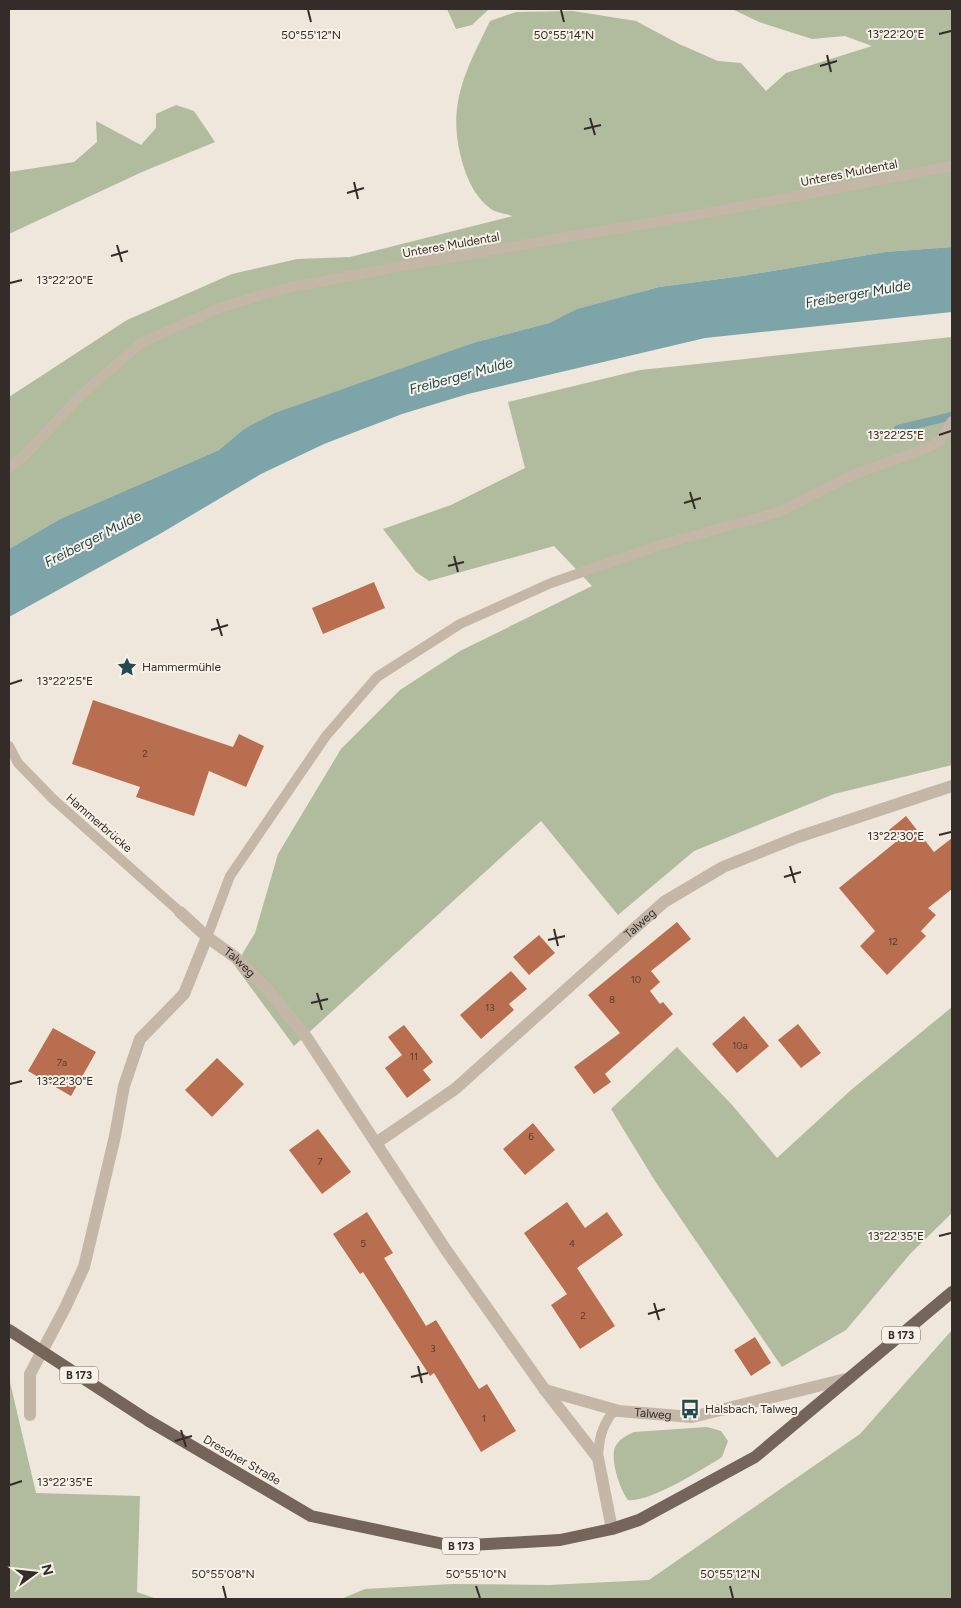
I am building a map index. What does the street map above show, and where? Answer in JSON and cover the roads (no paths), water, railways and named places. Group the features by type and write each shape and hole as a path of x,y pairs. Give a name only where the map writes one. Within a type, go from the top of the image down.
{"main road":[{"name":"B 173","path":"311,1516 453,1546 560,1540 612,1529 639,1520 755,1457 952,1292"},
{"name":"Dresdner Straße","path":"9,1330 149,1421 311,1516"}],"street":[{"name":"Talweg","path":"376,1143 455,1089 664,902 731,864 798,837 952,786"},
{"name":"Talweg","path":"180,912 207,937 236,957 268,990 307,1038 446,1250 545,1390 598,1458 612,1529"},
{"path":"30,1414 30,1374 65,1308 84,1267 116,1136 124,1086 140,1039 184,994 207,937"},
{"name":"Talweg","path":"545,1390 619,1411 692,1416 851,1378"}],"lane":[{"name":"Unteres Muldental","path":"9,468 25,455 81,395 141,343 219,308 282,290 407,265 729,209 952,166"},
{"path":"207,937 230,876 326,736 377,677 460,624 551,583 660,545 779,512 852,475 923,450 939,442 952,422"},
{"name":"Hammerbrücke","path":"9,746 18,763 53,799 180,912"},
{"path":"598,1458 600,1436 604,1422 612,1412 619,1411"}],"water":[{"name":"Freiberger Mulde","path":"952,247 952,312 705,338 468,394 402,414 324,444 261,474 158,535 9,617 9,549 60,519 219,450 244,429 275,413 476,342 549,323 577,309 659,287 742,276 885,252"}],"waterway":[{"path":"898,429 952,416"}],"place":[{"name":"Hammermühle","path":"127,667"},
{"name":"Halsbach, Talweg","path":"690,1409"}]}
